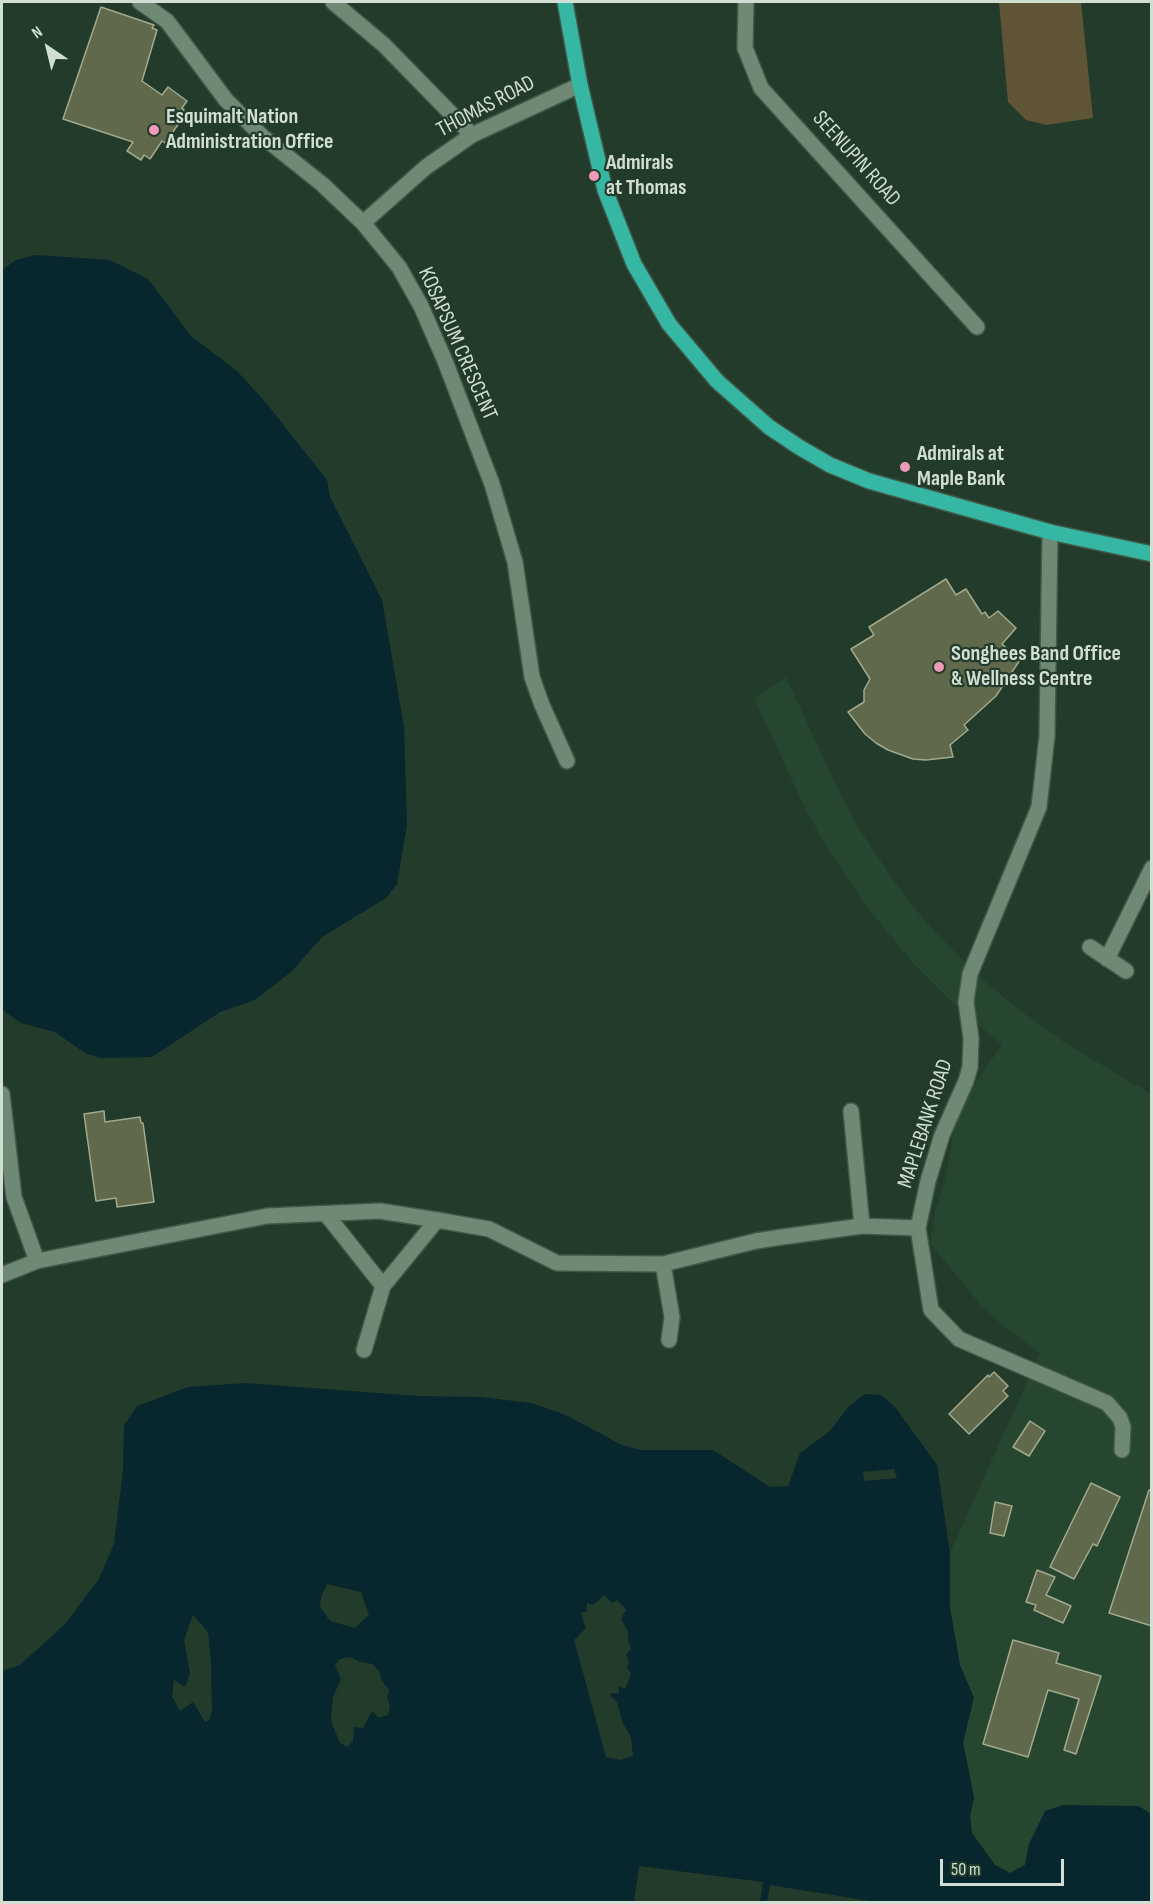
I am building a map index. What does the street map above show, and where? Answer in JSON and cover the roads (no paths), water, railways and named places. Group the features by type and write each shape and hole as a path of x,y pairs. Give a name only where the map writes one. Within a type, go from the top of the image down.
{"main road":[{"path":"565,2 580,85 605,190 634,264 669,324 717,381 770,427 799,447 830,465 869,481 1050,532 1152,554"}],"street":[{"name":"KOSAPSUM CRESCENT","path":"140,2 167,21 234,108 263,137 322,184 363,223 399,267 421,306 445,360 492,484 515,562 532,677 567,761"},
{"path":"333,2 384,45 471,135"},
{"name":"SEENUPIN ROAD","path":"746,2 745,48 761,88 977,327"},
{"name":"THOMAS ROAD","path":"363,223 426,167 471,135 580,85"},
{"name":"MAPLEBANK ROAD","path":"1050,532 1047,736 1039,807 970,974 966,1002 972,1038 970,1067 942,1135 928,1181 918,1228 931,1310 959,1339 1107,1403 1115,1410 1123,1427 1122,1450"},
{"path":"1107,959 1152,868"},
{"path":"1090,947 1126,971"},
{"path":"2,1094 14,1197 37,1261"},
{"path":"851,1111 862,1226"},
{"path":"2,1275 37,1261 267,1216 380,1211 437,1220 489,1229 557,1263 663,1264 756,1241 862,1226 918,1228"},
{"path":"326,1214 383,1286"},
{"path":"364,1350 383,1286 437,1220"},
{"path":"663,1264 672,1317 669,1341"}],"water":[{"path":"36,255 110,260 148,279 191,336 237,371 267,404 327,480 330,497 382,600 404,727 407,825 397,884 386,898 322,937 292,971 255,1000 220,1012 152,1057 100,1058 85,1053 55,1032 21,1023 2,1010 2,270 16,260"},
{"path":"246,1383 417,1396 481,1397 531,1403 566,1415 622,1445 640,1450 713,1450 770,1487 788,1486 800,1453 830,1431 849,1406 865,1394 881,1395 895,1407 937,1465 950,1553 950,1608 960,1665 974,1698 963,1742 974,1798 970,1816 972,1833 995,1865 1010,1873 1025,1865 1029,1844 1045,1811 1063,1805 1139,1806 1151,1814 1151,1902 2,1902 2,1671 20,1665 66,1623 99,1579 114,1544 123,1471 124,1425 137,1406 188,1387","holes":["327,1584 361,1592 369,1615 355,1628 330,1621 320,1607 321,1597","604,1595 612,1603 617,1600 626,1610 621,1618 628,1632 631,1649 626,1655 629,1662 627,1668 631,1673 625,1689 619,1686 619,1693 609,1694 617,1702 622,1721 631,1738 633,1756 620,1760 606,1757 574,1640 586,1628 581,1613 587,1611 587,1603 593,1605","193,1615 208,1632 212,1711 210,1719 205,1722 193,1702 180,1711 172,1696 174,1680 185,1687 190,1673 184,1640","350,1657 360,1662 373,1664 389,1690 388,1715 379,1718 372,1711 363,1728 354,1727 353,1741 347,1747 340,1743 331,1721 333,1697 341,1679 335,1665 340,1659"]}],"place":[{"name":"Esquimalt Nation Administration Office","path":"154,130"},
{"name":"Admirals at Thomas","path":"594,176"},
{"name":"Admirals at Maple Bank","path":"905,467"},
{"name":"Songhees Band Office & Wellness Centre","path":"939,667"}]}
